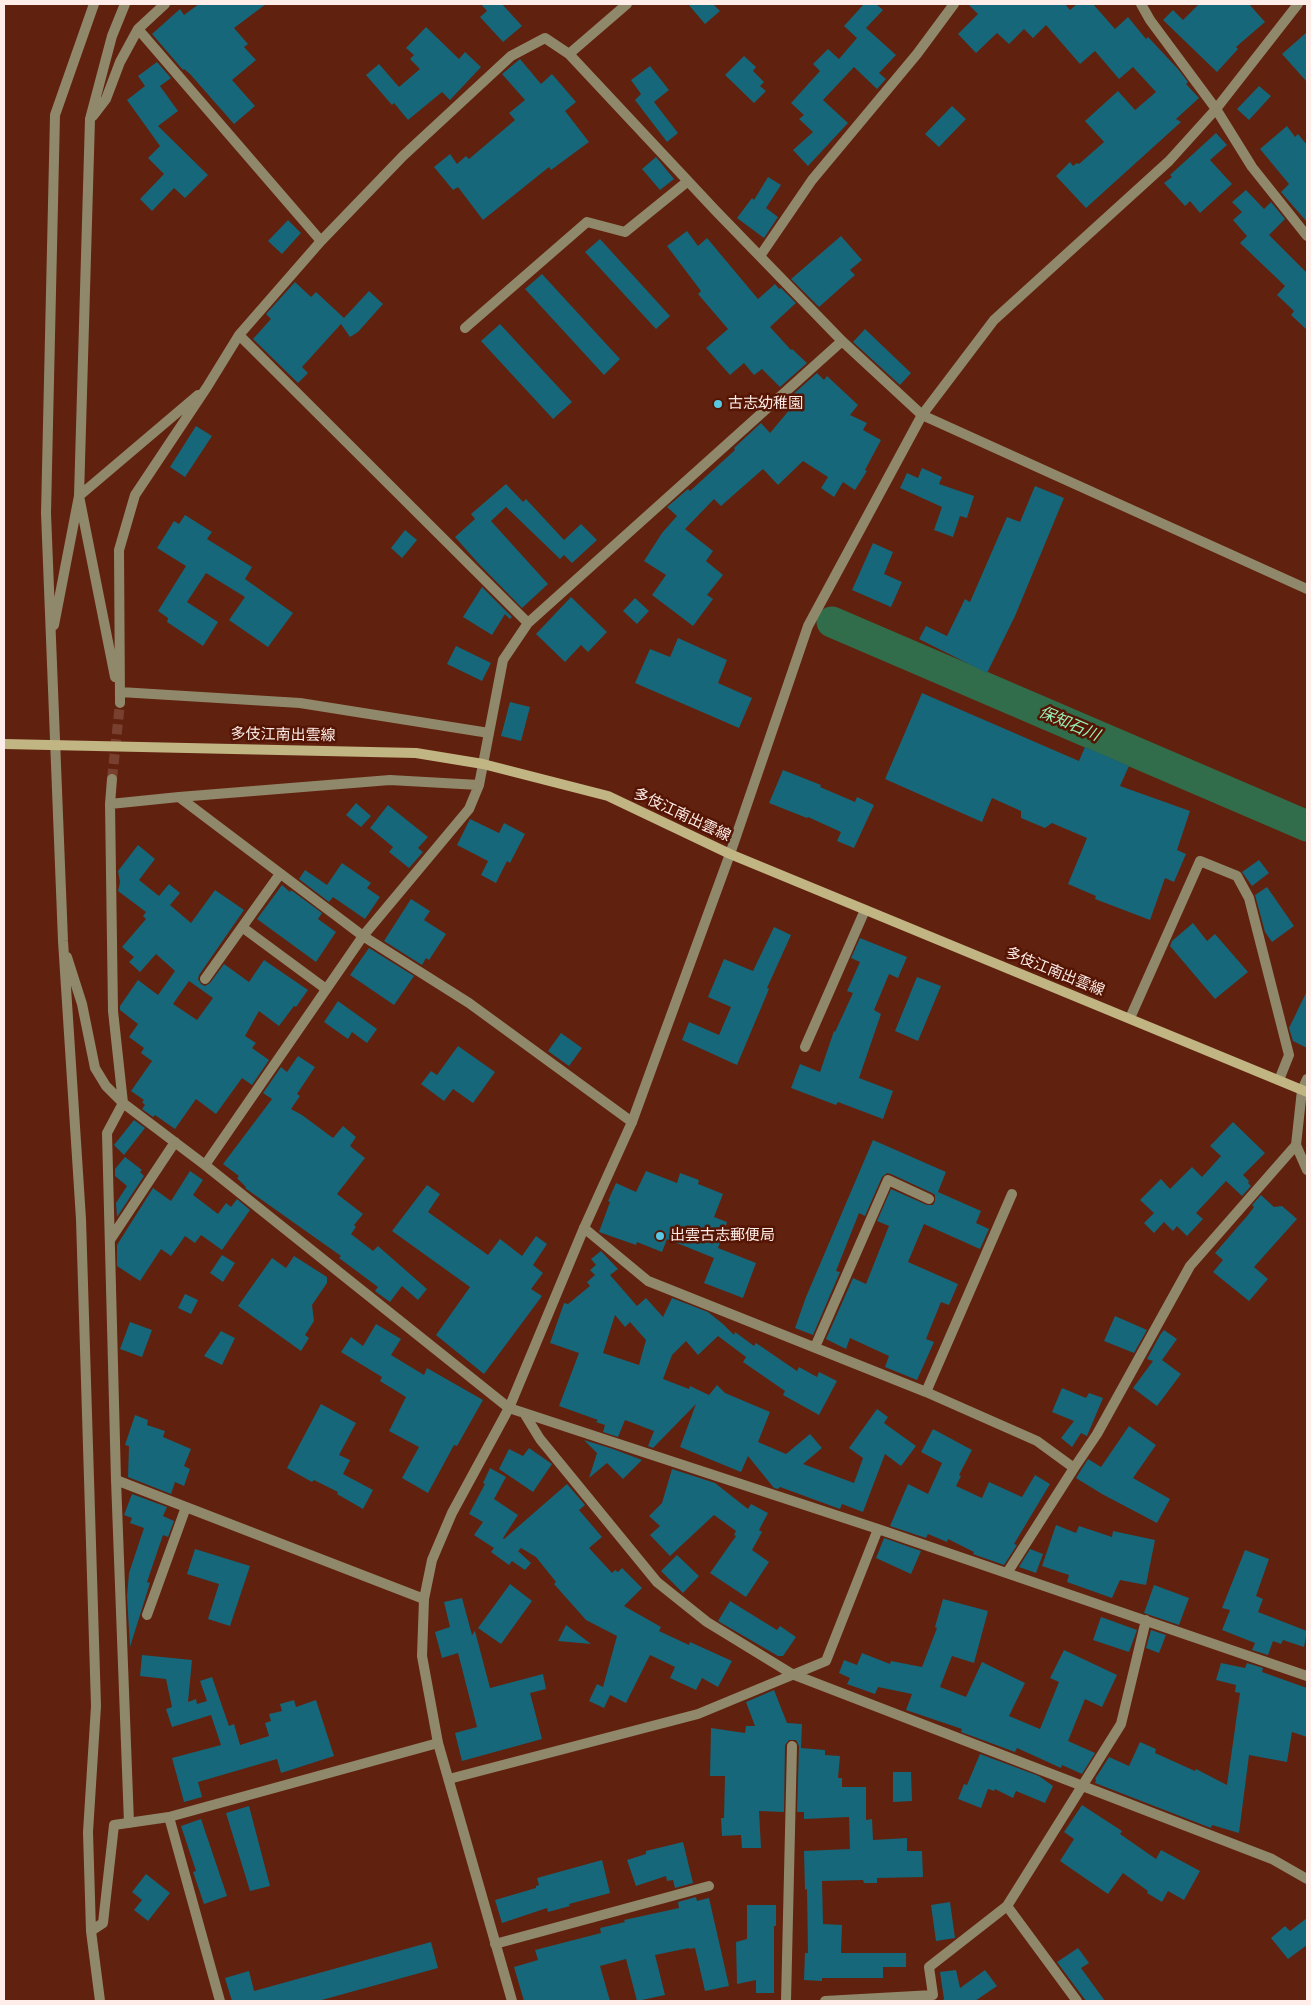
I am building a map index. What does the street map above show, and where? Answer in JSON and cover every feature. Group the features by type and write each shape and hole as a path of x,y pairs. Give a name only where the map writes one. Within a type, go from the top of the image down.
{"main road":[{"name":"多伎江南出雲線","path":"4,744 416,754 483,764 608,796 730,854 1305,1091"}],"street":[{"path":"94,4 55,115 46,513 62,941 81,1219 96,1696 88,1832 91,1931 100,2001"},
{"path":"51,641 79,496 90,119 112,36 125,4"},
{"path":"90,119 106,99 120,62 138,29 165,4"},
{"path":"569,54 627,4"},
{"path":"760,256 812,180 917,54 954,4"},
{"path":"1141,4 1150,20 1216,110 1252,167 1307,236"},
{"path":"512,2001 438,1743 422,1656 424,1599 432,1560 452,1513 509,1408 584,1228 632,1122 730,854 808,626 922,415 994,320 1169,161 1216,110 1297,4"},
{"path":"138,29 321,241"},
{"path":"79,496 120,703 119,550 135,495 207,387 239,335 321,241 403,156 511,56 545,38 569,54 842,342 922,415 1307,589"},
{"path":"465,328 587,222 625,232 688,181"},
{"path":"239,335 528,624"},
{"path":"205,1165 363,936 469,809 479,785 503,660 528,624 842,342"},
{"path":"79,496 207,387"},
{"path":"120,692 300,703 489,733"},
{"path":"112,779 110,804 113,1012 123,1103 107,1133 116,1480 129,1823"},
{"path":"110,804 390,780 479,785"},
{"path":"179,797 363,936 469,1003 632,1122"},
{"path":"1130,1018 1200,862 1237,876 1249,898 1289,1054 1279,1080"},
{"path":"205,979 280,874"},
{"path":"805,1047 865,910"},
{"path":"242,927 326,990"},
{"path":"62,941 82,1004 95,1068 106,1086 123,1103 205,1165 509,1408 878,1529 1307,1676"},
{"path":"1007,1573 1097,1434 1190,1266 1296,1145 1307,1079"},
{"path":"110,1240 175,1142"},
{"path":"1296,1145 1307,1170"},
{"path":"815,1347 888,1180 929,1199"},
{"path":"926,1392 1012,1194"},
{"path":"584,1228 648,1281 926,1392 1037,1441 1074,1468"},
{"path":"524,1413 540,1439 658,1582 707,1622 792,1674 1272,1859 1307,1879"},
{"path":"116,1480 424,1599"},
{"path":"147,1615 186,1507"},
{"path":"448,1779 698,1714 826,1661 878,1529"},
{"path":"825,2001 933,1994 929,1967 1007,1906 1121,1724 1146,1620"},
{"path":"91,1931 103,1923 114,1825 169,1816 438,1743"},
{"path":"786,2001 792,1746"},
{"path":"169,1816 220,2001"},
{"path":"496,1944 709,1886"},
{"path":"1007,1906 1077,2001"}],"building":[{"path":"199,4 266,4 234,28 248,44 244,47 256,60 232,80 255,106 234,124 152,34 180,9 184,15"},
{"path":"481,4 502,4 522,26 503,42 480,17 487,11"},
{"path":"688,4 713,4 720,11 705,24"},
{"path":"864,4 876,4 883,10 866,28 896,55 879,73 886,79 877,89 854,67 823,100 848,123 808,166 793,150 813,132 799,119 804,115 791,103 820,71 813,64 828,49 839,59 857,38 844,26"},
{"path":"968,4 1065,4 1070,10 1077,4 1093,4 1115,29 1128,17 1146,39 1148,37 1178,69 1188,82 1186,84 1199,98 1176,119 1181,122 1086,208 1056,176 1070,162 1073,166 1077,163 1079,164 1104,142 1085,121 1118,91 1135,110 1156,92 1133,67 1119,79 1095,51 1080,64 1046,25 1033,38 1024,29 1009,44 997,33 976,53 958,34 978,14"},
{"path":"1199,4 1249,4 1265,22 1236,47 1238,49 1217,72 1163,20 1173,10 1183,20"},
{"path":"426,27 459,59 465,52 481,67 450,100 442,92 408,120 366,75 379,64 399,87 420,69 410,59 414,55 406,48"},
{"path":"1307,32 1307,82 1282,54"},
{"path":"744,56 756,67 753,71 764,82 760,86 766,91 754,103 725,75"},
{"path":"520,59 541,84 552,74 576,102 565,111 589,142 551,170 549,167 483,220 458,187 453,190 434,167 450,154 457,164 466,156 469,159 515,120 509,113 525,100 502,74"},
{"path":"157,62 171,78 160,86 178,111 158,126 208,175 185,198 174,188 152,211 140,199 164,174 148,158 160,146 127,100 145,86 138,76"},
{"path":"650,66 669,90 654,102 678,133 667,142 635,100 641,94 631,80"},
{"path":"1259,86 1271,96 1249,120 1237,109"},
{"path":"952,106 966,119 939,147 925,134"},
{"path":"1287,126 1295,137 1298,134 1307,145 1307,222 1281,192 1289,184 1260,149"},
{"path":"1216,133 1227,145 1210,160 1232,184 1200,213 1190,201 1185,206 1164,183 1172,177 1170,175"},
{"path":"656,157 674,179 660,190 642,169"},
{"path":"768,177 781,185 766,208 778,217 764,238 737,218 752,198 754,200"},
{"path":"1246,190 1264,209 1271,202 1285,219 1269,235 1307,273 1307,330 1291,315 1294,311 1277,295 1285,286 1240,243 1247,236 1233,220 1242,212 1232,202"},
{"path":"288,220 301,233 282,254 268,241"},
{"path":"687,231 698,246 707,238 758,299 775,284 796,303 770,327 791,350 807,363 780,387 762,369 754,375 744,363 730,375 706,348 728,329 698,294 701,291 667,246"},
{"path":"841,236 862,260 850,270 855,275 819,307 791,279"},
{"path":"600,239 670,316 656,329 585,252"},
{"path":"542,274 620,359 604,375 525,289"},
{"path":"295,282 311,297 316,292 344,318 369,291 383,304 358,332 350,337 341,324 302,367 308,373 298,383 253,339 271,319 266,314"},
{"path":"500,324 572,402 553,419 481,341"},
{"path":"865,329 911,373 900,385 853,342"},
{"path":"817,373 824,380 827,376 858,405 850,415 867,423 863,430 881,440 865,470 867,471 855,490 843,482 834,497 821,488 828,477 803,461 778,485 763,469 721,506 714,499 685,529 713,551 706,561 723,575 707,595 713,599 693,626 652,595 666,575 644,561 662,533 677,516 667,507 688,489 690,491 735,450 734,448 761,423 770,433 796,402 790,397"},
{"path":"196,426 212,436 185,477 170,467"},
{"path":"922,468 942,477 939,484 974,496 967,518 960,516 953,537 934,530 942,507 900,488 907,473 918,478"},
{"path":"506,484 523,502 526,499 564,540 581,524 597,540 572,563 564,555 560,559 506,507 491,521 548,584 522,608 455,537 475,519 471,514"},
{"path":"1035,486 1064,498 1015,616 987,673 919,639 926,626 947,636 965,599 970,602 1007,517 1020,522"},
{"path":"185,515 212,532 207,539 252,567 245,579 293,613 268,647 229,620 245,597 206,573 187,602 218,622 203,646 167,622 168,618 158,611 186,566 157,548 174,521 179,524"},
{"path":"405,530 417,540 402,558 391,548"},
{"path":"873,543 893,552 884,574 902,582 891,607 852,590"},
{"path":"482,587 512,617 510,619 505,614 492,635 463,617"},
{"path":"571,597 607,632 588,652 581,645 565,662 536,634"},
{"path":"635,598 649,611 637,624 623,611"},
{"path":"678,638 727,660 718,683 752,698 739,728 635,683 650,649 670,657"},
{"path":"456,646 491,663 482,681 447,664"},
{"path":"922,693 1079,761 1085,747 1129,766 1120,786 1190,811 1177,850 1186,854 1174,882 1165,878 1150,920 1095,899 1096,896 1068,884 1087,838 1052,823 1045,828 1021,818 1021,811 992,798 982,822 885,779"},
{"path":"510,702 530,707 521,741 501,736"},
{"path":"783,770 821,785 820,787 855,802 857,797 874,805 854,848 837,841 841,832 808,817 769,803"},
{"path":"356,803 371,816 361,827 346,815"},
{"path":"388,805 428,837 418,848 423,852 409,868 389,852 393,847 370,828"},
{"path":"470,819 499,833 504,823 525,834 510,863 507,861 496,883 481,875 488,861 457,845"},
{"path":"138,845 155,859 139,880 159,896 169,884 180,893 170,905 191,923 215,890 244,910 199,975 198,979 201,984 205,986 210,983 224,964 249,982 264,960 308,990 279,1026 259,1011 245,1036 256,1043 252,1048 269,1060 252,1085 242,1078 216,1114 196,1099 175,1129 155,1115 153,1117 142,1109 145,1105 142,1102 144,1100 131,1091 152,1061 141,1053 144,1048 129,1037 138,1024 120,1010 120,1006 138,980 158,995 175,971 156,954 140,972 129,962 134,957 122,947 146,919 143,916 146,912 118,891 120,882 118,871","holes":["189,981 213,998 197,1020 173,1004"]},
{"path":"1259,860 1269,873 1252,886 1242,872"},
{"path":"342,863 371,883 367,888 380,897 365,919 333,897 329,902 299,879 305,870 327,885"},
{"path":"282,885 322,913 318,919 336,932 316,962 257,919"},
{"path":"1267,887 1294,926 1272,942 1265,932 1255,895"},
{"path":"411,899 430,911 424,920 446,934 429,960 426,958 422,965 384,941"},
{"path":"1193,923 1207,941 1215,934 1248,972 1215,999 1170,946 1172,941"},
{"path":"774,927 791,935 767,988 769,989 737,1065 682,1040 689,1022 719,1035 731,1007 708,997 724,959 753,971"},
{"path":"860,938 907,957 898,978 889,974 874,1010 881,1014 859,1078 893,1091 883,1119 838,1102 836,1105 791,1088 800,1064 820,1072 834,1031 853,993 847,991 860,962 851,958"},
{"path":"369,948 414,976 394,1005 350,975"},
{"path":"917,977 941,986 918,1041 895,1031"},
{"path":"1307,991 1307,1048 1293,1041 1289,1028"},
{"path":"338,1001 377,1029 367,1043 352,1032 348,1039 324,1022"},
{"path":"561,1033 582,1048 569,1066 548,1051"},
{"path":"458,1046 495,1072 473,1103 453,1089 444,1101 421,1084 431,1071 437,1075"},
{"path":"298,1056 315,1067 297,1094 300,1096 291,1109 333,1138 343,1126 356,1137 350,1146 365,1158 337,1194 363,1214 354,1225 356,1227 351,1234 373,1251 378,1246 427,1289 418,1300 402,1286 390,1302 375,1291 378,1287 339,1258 341,1256 245,1188 237,1178 239,1176 223,1164 272,1099 263,1093 281,1067 287,1072"},
{"path":"134,1120 145,1128 124,1155 114,1145"},
{"path":"1233,1122 1265,1153 1243,1175 1251,1186 1242,1196 1226,1181 1196,1213 1203,1219 1187,1236 1177,1226 1173,1231 1164,1222 1154,1233 1144,1223 1154,1213 1140,1200 1161,1179 1170,1189 1192,1167 1202,1177 1221,1156 1210,1146"},
{"path":"873,1140 946,1172 938,1192 981,1211 976,1223 989,1229 980,1249 924,1224 908,1262 958,1284 949,1305 941,1302 926,1339 934,1342 917,1380 885,1367 889,1356 850,1338 846,1349 826,1339 853,1278 866,1284 889,1226 877,1221 891,1189 927,1205 933,1205 935,1201 935,1195 932,1193 891,1174 887,1173 882,1177 865,1216 859,1213 836,1271 840,1272 813,1335 795,1328 806,1297"},
{"path":"125,1157 142,1170 140,1172 144,1176 117,1217 116,1203 127,1186 115,1176 115,1169"},
{"path":"190,1171 203,1180 193,1195 218,1214 226,1203 231,1207 237,1199 250,1210 222,1250 201,1235 195,1243 185,1236 171,1256 161,1249 140,1281 117,1266 117,1245 153,1188 171,1201"},
{"path":"646,1171 677,1183 680,1173 699,1180 698,1184 723,1194 714,1217 727,1222 718,1248 756,1263 743,1298 704,1283 714,1258 667,1239 662,1252 637,1242 636,1245 599,1232 610,1202 608,1201 616,1183 636,1192"},
{"path":"427,1185 440,1194 428,1212 488,1255 500,1239 522,1256 536,1236 547,1244 533,1265 543,1273 531,1289 542,1296 484,1374 436,1335 470,1287 392,1231"},
{"path":"1261,1195 1274,1207 1282,1206 1297,1219 1254,1267 1268,1279 1249,1301 1213,1272 1223,1260 1215,1253 1248,1215 1254,1207 1252,1205"},
{"path":"601,1251 618,1269 610,1275 637,1306 646,1298 663,1317 672,1298 708,1312 734,1335 735,1332 754,1346 756,1343 797,1371 799,1367 817,1377 819,1372 837,1381 819,1415 783,1395 785,1391 743,1362 746,1357 718,1336 698,1355 686,1341 672,1355 663,1379 689,1389 690,1386 709,1395 717,1385 725,1393 770,1412 758,1442 786,1454 810,1434 822,1448 803,1464 854,1483 863,1458 849,1448 877,1409 888,1417 884,1423 916,1446 901,1466 885,1454 863,1512 842,1504 840,1509 780,1487 778,1489 774,1488 748,1456 741,1472 680,1447 696,1404 653,1448 648,1446 654,1431 625,1420 618,1437 603,1432 605,1425 596,1422 598,1420 559,1406 579,1353 550,1343 564,1303 568,1304 590,1286 587,1282 595,1275 590,1270 596,1265 591,1259","holes":["615,1315 625,1327 630,1322 646,1340 639,1365 603,1353"]},
{"path":"222,1255 235,1263 223,1282 210,1273"},
{"path":"294,1256 327,1277 327,1283 312,1305 314,1321 305,1335 309,1338 301,1351 238,1306 272,1258 286,1268"},
{"path":"185,1294 198,1300 191,1314 178,1308"},
{"path":"1115,1316 1147,1330 1134,1353 1104,1341"},
{"path":"130,1322 152,1330 142,1357 120,1349"},
{"path":"376,1324 401,1339 391,1355 424,1375 427,1368 483,1400 457,1446 454,1445 428,1493 402,1478 419,1447 389,1431 406,1397 380,1381 382,1377 341,1352 351,1337 363,1346"},
{"path":"1164,1330 1177,1339 1162,1360 1181,1374 1157,1406 1133,1388 1153,1361 1147,1359"},
{"path":"221,1331 235,1338 222,1365 204,1356"},
{"path":"1062,1388 1086,1398 1089,1393 1103,1398 1087,1436 1081,1433 1072,1447 1061,1438 1074,1421 1052,1412"},
{"path":"321,1404 356,1423 339,1455 350,1460 343,1474 373,1490 363,1509 337,1494 338,1492 314,1480 312,1482 287,1468"},
{"path":"135,1415 148,1420 147,1425 165,1431 163,1437 191,1449 184,1466 190,1469 184,1486 175,1482 171,1494 128,1477 129,1446 125,1445"},
{"path":"1129,1426 1156,1445 1133,1478 1170,1499 1157,1523 1076,1478 1088,1459 1101,1467"},
{"path":"933,1429 972,1450 959,1475 961,1476 956,1486 982,1498 989,1482 1022,1497 1035,1475 1050,1484 1014,1544 1017,1545 1004,1565 973,1554 974,1552 948,1539 947,1542 928,1534 926,1538 890,1526 908,1484 928,1494 942,1463 921,1452"},
{"path":"584,1440 642,1460 623,1479 607,1463 589,1478 597,1453"},
{"path":"529,1448 552,1464 533,1492 499,1469 509,1449 523,1456"},
{"path":"490,1468 506,1477 494,1499 518,1515 504,1539 567,1484 585,1505 579,1510 602,1537 589,1548 612,1573 615,1570 618,1572 622,1568 642,1588 624,1606 661,1627 659,1631 689,1645 690,1642 732,1661 718,1687 702,1678 696,1690 670,1678 675,1667 650,1655 626,1703 610,1695 604,1708 589,1701 597,1684 603,1687 617,1636 586,1620 554,1584 556,1582 536,1557 521,1548 518,1551 531,1563 525,1570 512,1561 509,1565 491,1552 494,1548 474,1535 483,1522 469,1514 485,1484 483,1483"},
{"path":"672,1469 715,1483 748,1509 751,1504 768,1513 759,1530 762,1532 752,1550 769,1562 746,1597 710,1573 736,1536 734,1535 736,1531 714,1515 670,1556 650,1535 660,1526 649,1516 662,1503"},
{"path":"132,1494 167,1507 163,1516 174,1521 168,1537 163,1535 147,1582 150,1583 130,1647 127,1596 129,1573 144,1528 130,1523 132,1518 124,1515"},
{"path":"1056,1525 1076,1533 1079,1526 1112,1537 1113,1531 1155,1540 1146,1585 1120,1580 1112,1598 1067,1582 1069,1575 1042,1566"},
{"path":"884,1538 921,1551 911,1574 876,1558"},
{"path":"195,1549 250,1566 230,1626 208,1619 219,1584 187,1574"},
{"path":"1030,1549 1043,1554 1036,1573 1019,1567"},
{"path":"1245,1550 1269,1559 1256,1596 1263,1599 1258,1612 1307,1631 1304,1647 1283,1640 1281,1644 1273,1641 1268,1655 1252,1650 1255,1643 1222,1630 1230,1610 1222,1608"},
{"path":"677,1555 699,1576 683,1593 661,1571"},
{"path":"510,1584 532,1601 501,1644 478,1628"},
{"path":"1154,1585 1189,1598 1179,1625 1144,1613"},
{"path":"462,1598 472,1635 475,1631 490,1688 543,1674 546,1689 530,1693 542,1739 462,1761 455,1733 477,1727 458,1653 442,1658 435,1632 450,1627 444,1602"},
{"path":"943,1599 988,1611 974,1663 952,1656 940,1687 966,1697 982,1662 1025,1683 1009,1716 1040,1729 1059,1682 1050,1678 1064,1650 1117,1675 1102,1707 1085,1699 1068,1741 1095,1753 1082,1774 1062,1765 1061,1768 1017,1748 1015,1752 961,1732 962,1729 906,1710 912,1694 878,1687 875,1694 847,1684 850,1678 839,1673 844,1660 857,1665 862,1653 890,1664 891,1661 922,1667 937,1628 935,1627"},
{"path":"730,1601 777,1630 780,1626 796,1637 783,1656 778,1656 718,1621"},
{"path":"1101,1617 1137,1630 1129,1652 1093,1640"},
{"path":"566,1625 591,1644 558,1641"},
{"path":"1151,1630 1166,1635 1159,1653 1146,1648"},
{"path":"142,1655 192,1660 188,1702 196,1699 197,1704 207,1701 200,1681 212,1677 229,1726 234,1724 240,1745 269,1736 265,1723 271,1721 269,1714 282,1711 280,1704 294,1700 296,1707 316,1700 334,1756 281,1773 277,1759 198,1782 202,1797 184,1802 172,1758 221,1745 211,1715 172,1727 166,1709 172,1707 166,1679 140,1676"},
{"path":"1221,1663 1245,1668 1247,1663 1263,1668 1262,1672 1307,1688 1307,1737 1292,1732 1287,1762 1249,1755 1239,1833 1212,1825 1211,1828 1095,1783 1095,1779 1109,1757 1129,1766 1140,1742 1156,1749 1155,1753 1195,1771 1196,1769 1227,1785 1240,1693 1235,1692 1236,1685 1216,1680"},
{"path":"774,1690 787,1723 802,1724 801,1748 825,1750 825,1755 840,1756 838,1778 842,1778 842,1787 866,1787 866,1820 872,1819 873,1840 907,1838 907,1851 922,1851 923,1877 877,1878 877,1883 864,1883 863,1880 822,1881 823,1924 842,1925 841,1953 906,1953 906,1967 883,1967 883,1978 822,1978 822,1981 804,1980 805,1953 808,1953 807,1889 805,1890 804,1851 850,1849 849,1817 804,1819 804,1812 797,1812 799,1746 796,1740 789,1740 785,1745 784,1812 759,1811 761,1848 742,1848 741,1835 722,1836 721,1818 724,1818 725,1776 710,1776 711,1728 745,1733 746,1726 755,1726 746,1702"},
{"path":"980,1754 1039,1776 1053,1786 1045,1803 1016,1791 1013,1798 995,1789 994,1791 988,1789 981,1808 958,1799 964,1784 967,1785"},
{"path":"893,1772 911,1772 912,1801 893,1802"},
{"path":"1082,1805 1122,1831 1120,1834 1156,1859 1161,1850 1200,1871 1184,1900 1168,1891 1162,1902 1147,1893 1148,1891 1123,1873 1108,1894 1060,1861 1074,1839 1064,1832"},
{"path":"249,1806 270,1886 250,1891 226,1813"},
{"path":"201,1819 227,1896 204,1904 193,1872 196,1871 181,1826"},
{"path":"683,1842 693,1883 675,1888 673,1880 667,1881 666,1876 636,1886 627,1860 646,1854 646,1851"},
{"path":"602,1860 610,1893 548,1912 547,1908 502,1923 495,1900 536,1888 539,1885 537,1878"},
{"path":"146,1874 170,1893 148,1921 134,1910 142,1900 132,1892"},
{"path":"696,1897 697,1901 709,1898 729,1986 705,1991 695,1948 689,1948 655,1955 665,1995 637,2001 626,1959 600,1966 610,2001 524,2001 514,1967 538,1960 535,1950 601,1933 600,1928 625,1922 624,1920 679,1908 678,1902"},
{"path":"950,1902 955,1938 936,1941 931,1905"},
{"path":"747,1905 776,1905 776,1926 774,1926 774,1993 756,1993 756,1980 737,1984 736,1942 747,1939"},
{"path":"1307,1918 1307,1945 1288,1959 1271,1938 1285,1926 1290,1931"},
{"path":"431,1942 438,1968 318,2001 232,2001 225,1978 249,1971 254,1991"},
{"path":"1078,1948 1089,1963 1081,1968 1105,2001 1086,2001 1057,1962"},
{"path":"956,1970 960,1988 985,1970 997,1986 975,2001 942,2001 944,1999 940,1972"}],"waterway":[{"name":"保知石川","path":"832,622 1307,826"}],"tunnel":[{"path":"112,779 120,703"}],"place":[{"name":"古志幼稚園","path":"718,404"},
{"name":"出雲古志郵便局","path":"660,1236"}]}
